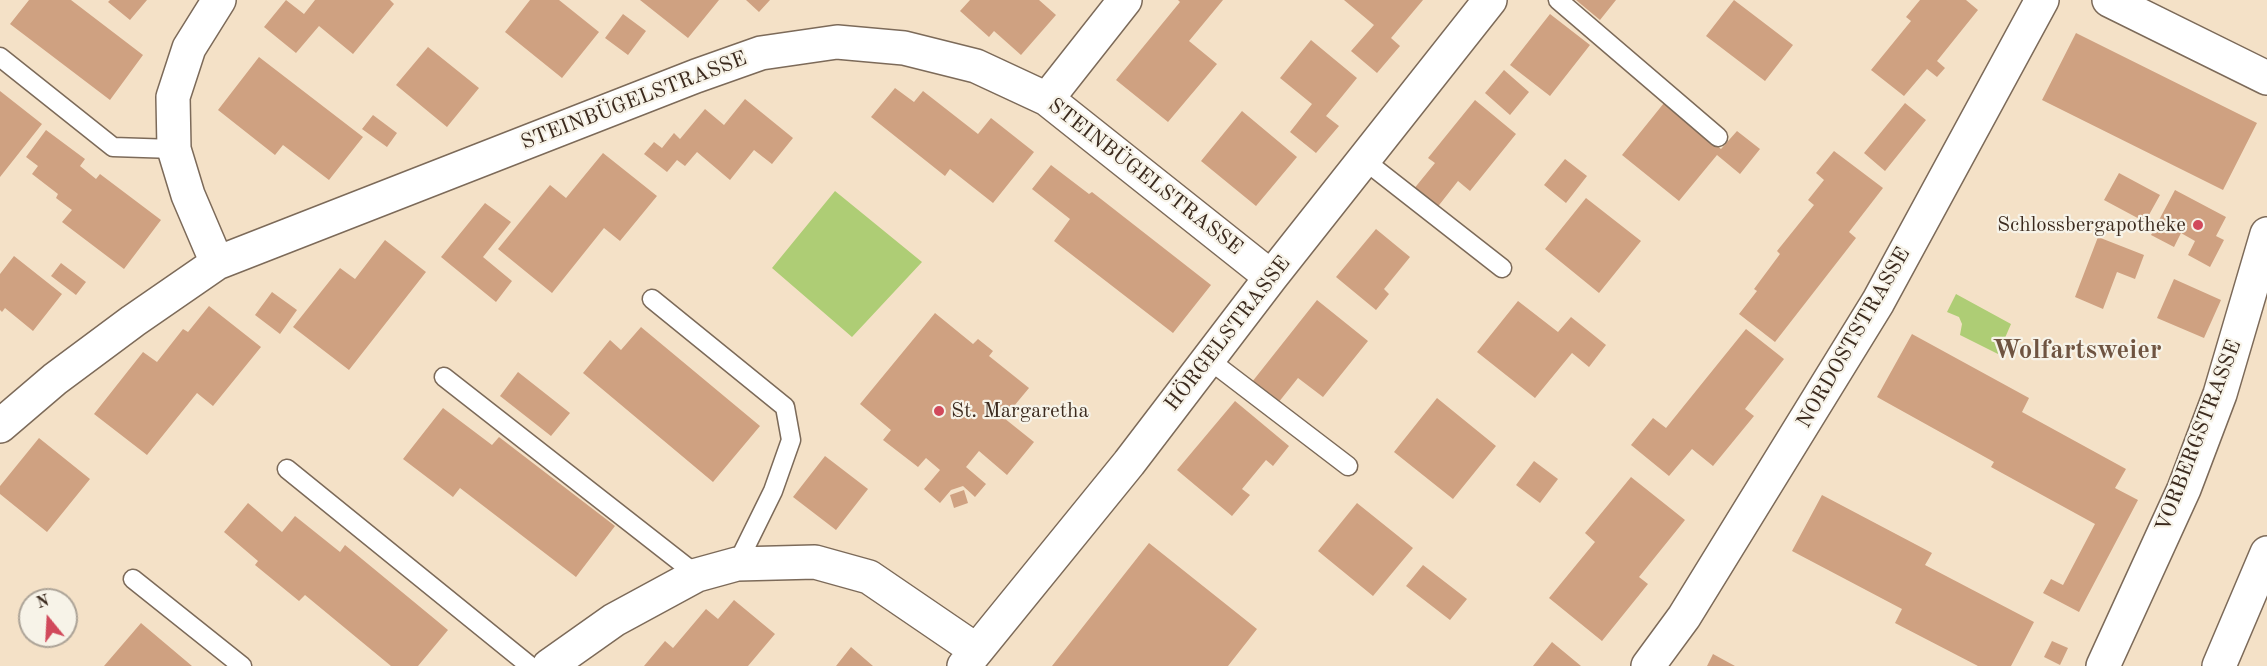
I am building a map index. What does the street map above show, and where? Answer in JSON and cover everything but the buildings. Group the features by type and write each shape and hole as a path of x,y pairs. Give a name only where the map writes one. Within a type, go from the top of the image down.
{"street":[{"path":"217,263 188,195 174,149 173,97 189,48 219,0"},
{"path":"1047,99 1125,0"},
{"name":"HÖRGELSTRASSE","path":"970,658 1129,463 1271,277 1490,0"},
{"name":"NORDOSTSTRASSE","path":"1648,666 1684,616 1878,302 2042,0"},
{"path":"2109,0 2267,78"},
{"name":"STEINBÜGELSTRASSE","path":"0,426 55,379 217,263 625,102 761,53 837,42 904,48 976,66 1047,99 1271,277"},
{"name":"VORBERGSTRASSE","path":"2103,666 2184,489 2220,394 2267,234"},
{"path":"2219,666 2267,553"},
{"path":"549,666 614,620 697,575 737,564 815,562 869,577 970,658"}],"lane":[{"path":"1558,0 1718,137"},
{"path":"0,57 113,147 174,149"},
{"path":"1364,160 1503,268"},
{"path":"652,299 785,407 791,440 773,491 737,564"},
{"path":"1208,359 1348,466"},
{"path":"444,377 697,575"},
{"path":"287,469 530,666"},
{"path":"133,579 242,666"}],"green space":[{"path":"835,191 922,262 852,337 772,268"},
{"path":"1956,294 2011,324 1998,354 1960,335 1962,324 1959,317 1947,312"}],"place":[{"name":"Schlossbergapotheke","path":"2198,225"},
{"name":"St. Margaretha","path":"939,411"}],"district":[{"name":"Wolfartsweier","path":"2077,351"}]}
